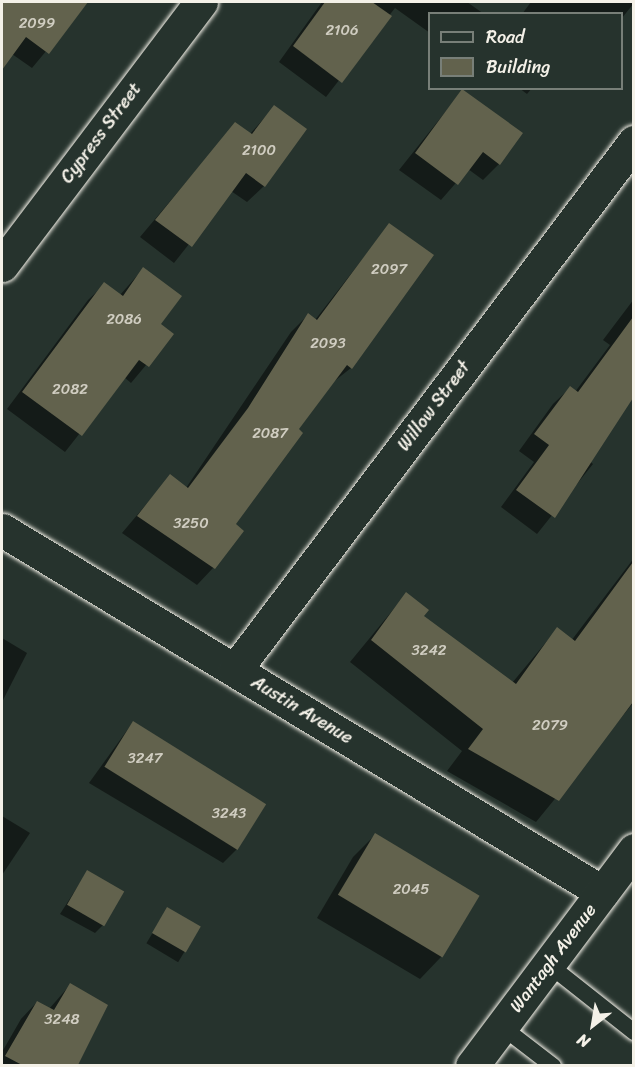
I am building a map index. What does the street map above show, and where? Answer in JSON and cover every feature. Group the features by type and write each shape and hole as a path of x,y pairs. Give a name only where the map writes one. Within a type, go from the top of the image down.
{"street":[{"name":"Cypress Street","path":"2,265 201,2"},
{"name":"Willow Street","path":"235,670 633,142"},
{"name":"Austin Avenue","path":"2,530 602,892"},
{"name":"Wantagh Avenue","path":"472,1065 633,850"}],"lane":[{"path":"548,964 633,1032"},
{"path":"501,1026 553,1065"}],"building":[{"path":"2,2 88,2 49,54 26,37 2,70"},
{"path":"325,2 372,2 392,16 342,83 293,46"},
{"path":"461,90 523,133 500,165 483,152 458,185 415,153"},
{"path":"274,105 307,129 265,187 246,173 192,247 155,220 235,122 252,134"},
{"path":"389,223 434,255 352,369 347,365 299,429 303,433 236,524 244,531 215,569 137,516 170,474 188,488 248,408 308,313 317,320"},
{"path":"143,267 182,296 161,324 174,334 149,367 139,360 82,436 22,392 104,282 123,296"},
{"path":"633,317 633,398 555,518 516,490 549,445 534,434 570,386 578,392"},
{"path":"633,562 633,702 559,801 468,749 483,729 371,640 406,592 429,610 424,616 516,684 557,627 575,641"},
{"path":"133,721 266,804 238,850 104,767"},
{"path":"375,833 480,896 442,958 338,895"},
{"path":"87,870 124,892 104,926 67,905"},
{"path":"167,907 201,926 186,952 152,933"},
{"path":"70,983 108,1005 78,1065 22,1065 5,1056 37,1001 54,1010"}]}
